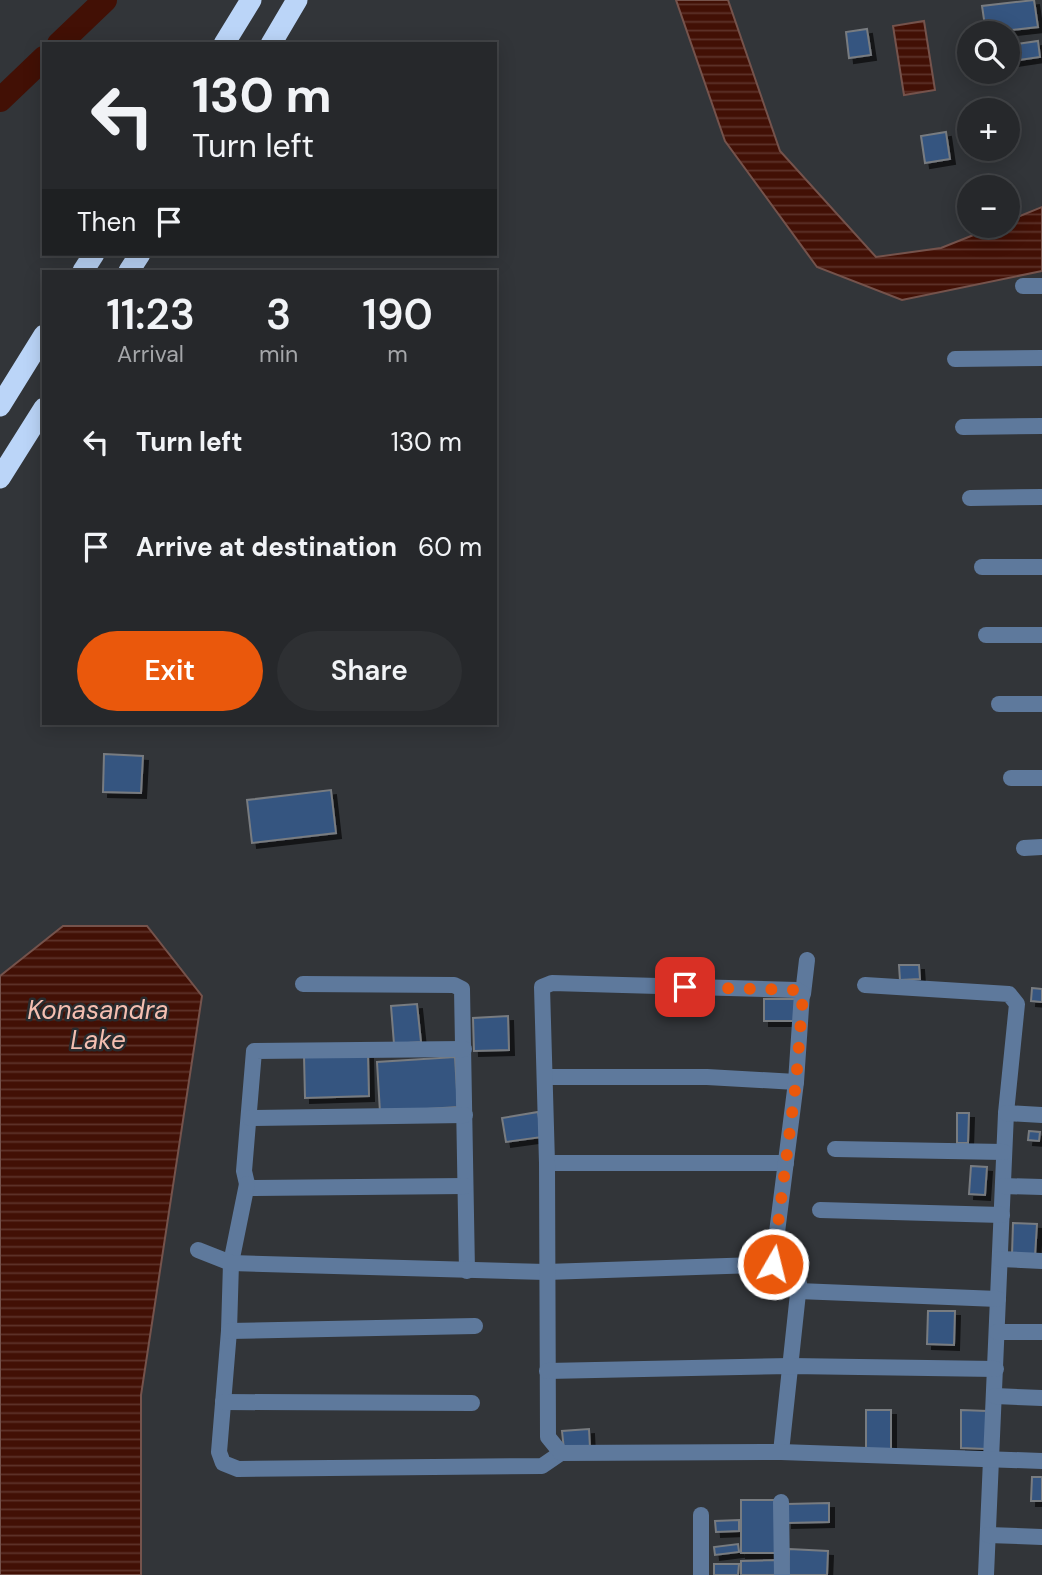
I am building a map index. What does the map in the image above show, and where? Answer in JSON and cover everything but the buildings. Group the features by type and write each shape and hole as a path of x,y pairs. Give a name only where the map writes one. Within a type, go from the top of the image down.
{"highway":[{"path":"225,42 251,0"},
{"path":"272,42 297,0"},
{"path":"0,406 42,338"},
{"path":"0,478 42,411"}],"street":[{"path":"1023,286 1042,286"},
{"path":"954,359 1042,358"},
{"path":"963,427 1042,426"},
{"path":"970,498 1042,497"},
{"path":"982,567 1042,567"},
{"path":"986,635 1042,635"},
{"path":"999,704 1042,704"},
{"path":"1011,778 1042,778"},
{"path":"1024,848 1042,847"},
{"path":"773,1264 796,1082 807,960"},
{"path":"303,984 459,986 465,995 467,1271"},
{"path":"561,1453 548,1437 546,1077 540,990 545,985 797,990 803,995"},
{"path":"865,985 1009,994 1014,998 1018,1012 1006,1113 986,1575"},
{"path":"464,1049 254,1051 244,1171 247,1184 231,1264 229,1331 219,1452 223,1463 238,1469 542,1466 561,1453 781,1452 1042,1461"},
{"path":"546,1077 707,1077 796,1082"},
{"path":"1006,1113 1042,1115"},
{"path":"250,1118 465,1115"},
{"path":"835,1149 1004,1152"},
{"path":"547,1163 786,1163"},
{"path":"247,1184 252,1188 465,1186"},
{"path":"1003,1186 1042,1188"},
{"path":"820,1210 1002,1215"},
{"path":"198,1250 231,1264 467,1271 547,1272 788,1264 795,1268 798,1274 798,1291 781,1452"},
{"path":"1000,1259 1042,1261"},
{"path":"798,1291 999,1299"},
{"path":"229,1331 475,1326"},
{"path":"997,1332 1042,1332"},
{"path":"547,1371 791,1366 996,1369"},
{"path":"995,1396 1042,1398"},
{"path":"223,1402 472,1403"},
{"path":"781,1502 782,1575"},
{"path":"701,1515 701,1575"},
{"path":"988,1535 1042,1537"}],"water":[{"path":"676,0 728,0 780,151 876,257 941,248 966,238 1020,238 1020,216 1042,207 1042,271 902,300 817,267 725,141"},
{"path":"924,21 935,90 904,95 893,26"},
{"name":"Konasandra Lake","path":"63,926 147,926 202,996 141,1395 141,1575 0,1575 0,976"}],"waterway":[{"path":"61,42 105,0"},
{"path":"0,100 42,60"}],"route":[{"path":"685,987 797,990 803,995 796,1082 773,1264"}]}
